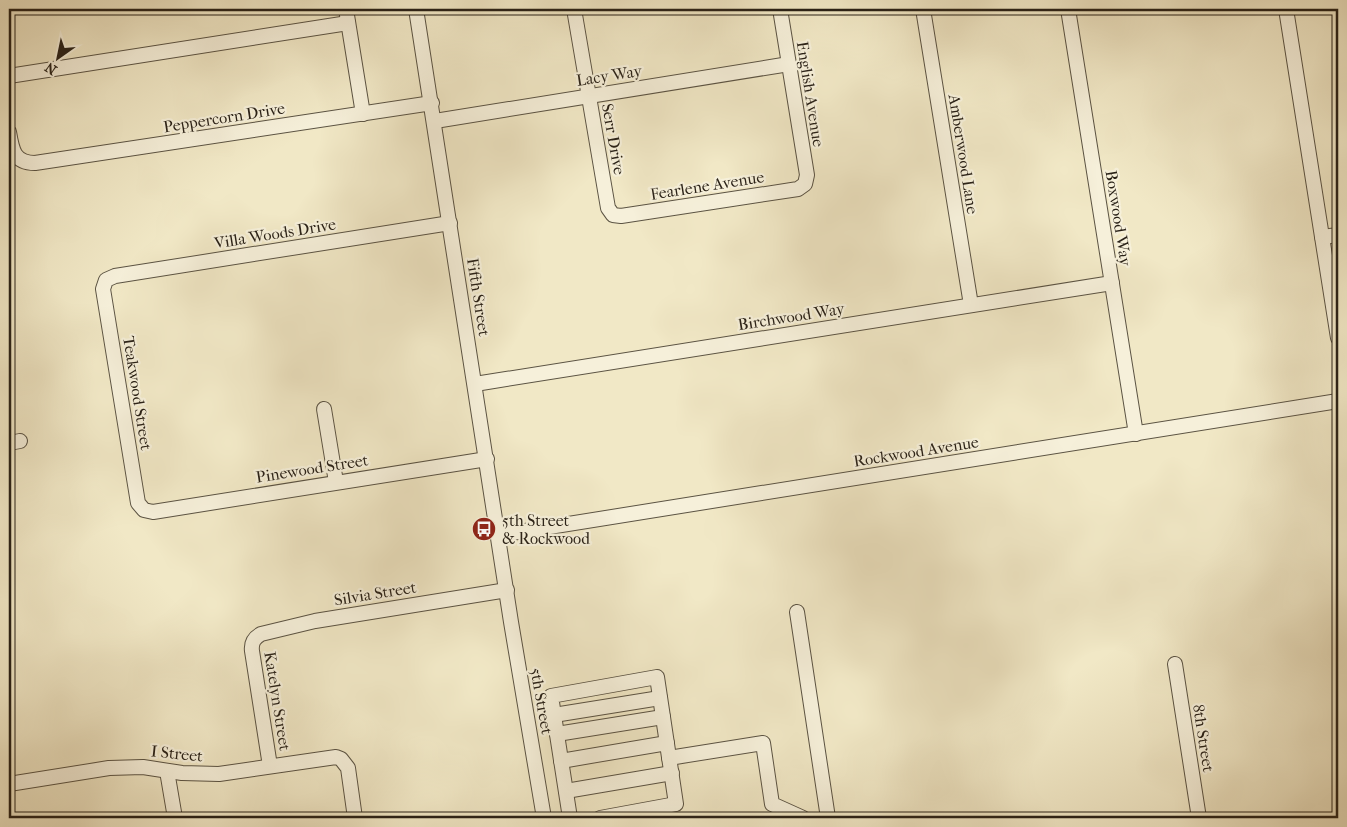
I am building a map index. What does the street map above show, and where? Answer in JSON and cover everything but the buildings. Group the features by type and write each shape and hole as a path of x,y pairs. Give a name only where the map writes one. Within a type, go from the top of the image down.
{"street":[{"path":"346,9 363,114"},
{"name":"Fifth Street","path":"416,9 507,590"},
{"name":"Serr Drive","path":"574,9 608,208 613,214"},
{"name":"English Avenue","path":"780,9 807,175 805,184"},
{"name":"Amberwood Lane","path":"923,9 971,305"},
{"name":"Boxwood Way","path":"1068,9 1136,434"},
{"path":"1286,9 1338,338"},
{"path":"9,76 348,23"},
{"name":"Lacy Way","path":"435,121 789,64"},
{"name":"Peppercorn Drive","path":"9,132 11,148 15,156 22,161 35,163 432,103"},
{"name":"Fearlene Avenue","path":"613,214 622,216 798,189 805,184"},
{"name":"Villa Woods Drive","path":"106,280 115,276 450,223"},
{"path":"1322,238 1338,235"},
{"name":"Teakwood Street","path":"106,280 103,289 138,504 144,510"},
{"name":"Birchwood Way","path":"475,384 1112,283"},
{"name":"Rockwood Avenue","path":"499,535 1338,401"},
{"path":"324,409 336,482"},
{"name":"Pinewood Street","path":"144,510 153,512 486,459"},
{"name":"Silvia Street","path":"253,641 261,634 315,621 507,590"},
{"name":"5th Street","path":"507,590 544,818"},
{"path":"797,612 828,818"},
{"name":"Katelyn Street","path":"253,641 252,651 270,766"},
{"name":"8th Street","path":"1175,664 1199,818"},
{"path":"570,818 551,696 657,677 676,804 600,818"},
{"path":"554,715 660,698"},
{"path":"557,734 663,717"},
{"path":"561,761 667,743"},
{"path":"669,758 763,743 772,804 803,818"},
{"name":"I Street","path":"9,784 109,768 143,767 195,774 219,774 330,757 342,759 348,768 356,818"},
{"path":"167,771 175,818"},
{"path":"566,791 672,773"}],"place":[{"name":"5th Street & Rockwood","path":"484,529"}]}
